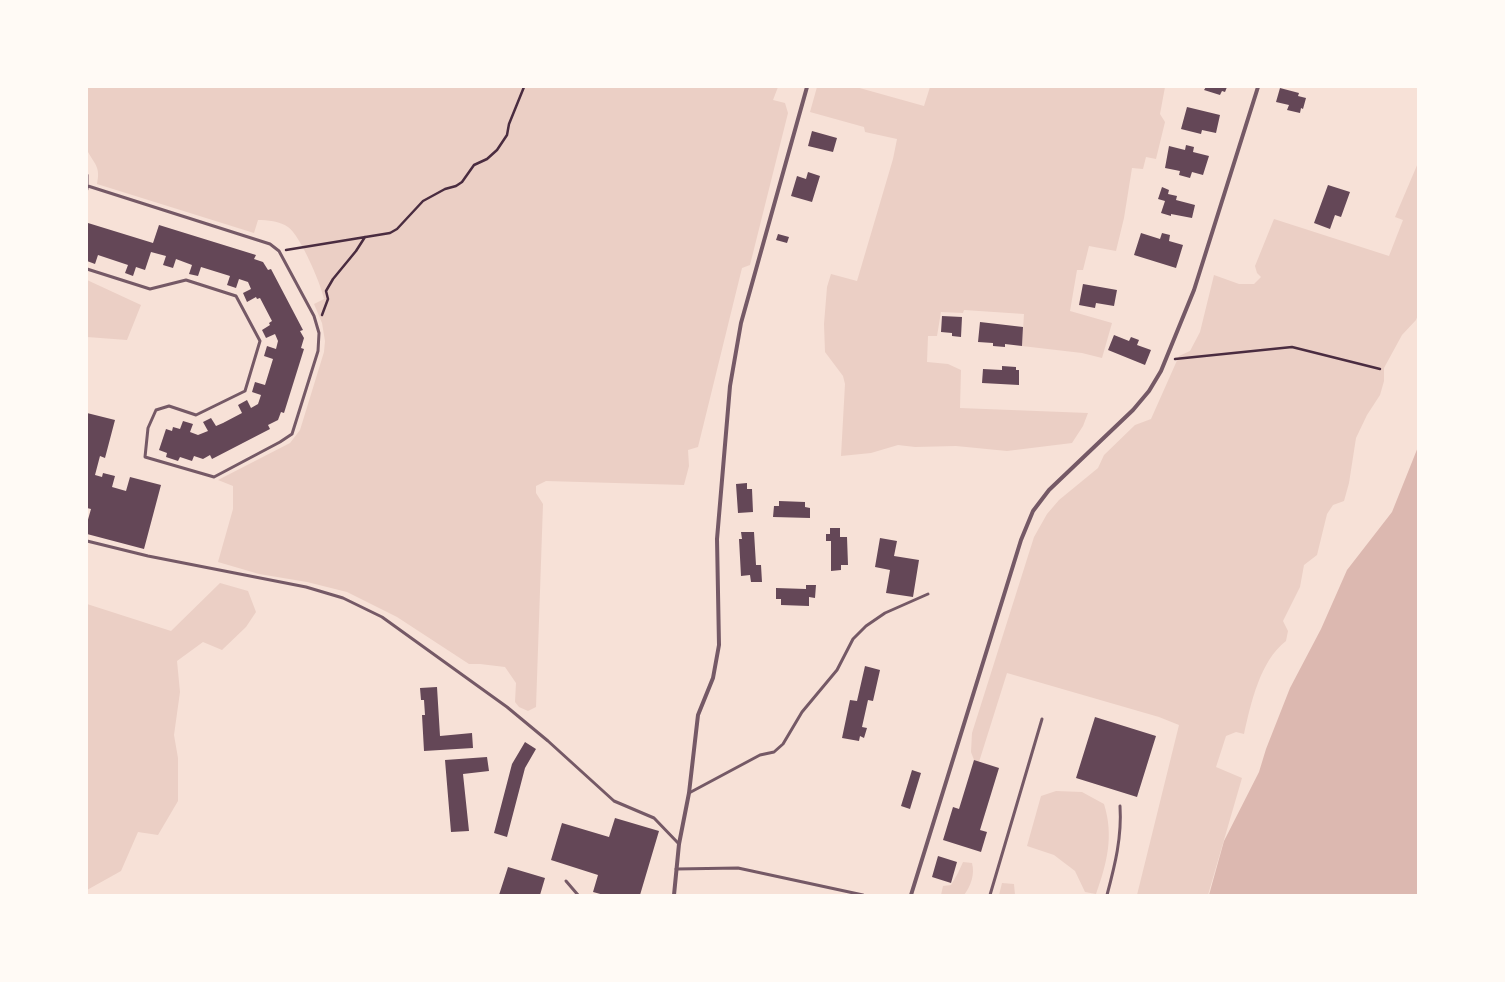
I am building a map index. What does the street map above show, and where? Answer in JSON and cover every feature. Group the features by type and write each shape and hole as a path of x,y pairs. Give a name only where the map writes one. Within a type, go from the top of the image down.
{"street":[{"path":"674,895 679,844 689,793 698,715 713,678 719,645 717,539 730,386 741,323 807,87"},
{"path":"911,895 1021,540 1033,511 1049,490 1133,410 1149,391 1166,359 1194,290 1258,87"}],"lane":[{"path":"87,175 87,188 270,244 279,251 317,324 320,341 292,434 280,442 214,477 145,457 146,439 156,410 169,406 196,415 245,391 260,341 236,296 186,280 150,289 87,269"},
{"path":"87,541 148,556 306,587 343,598 382,617 507,707 548,741 614,800 654,818 679,844"},
{"path":"689,793 760,755 774,752 783,744 802,712 837,670 853,639 866,626 885,613 928,594"},
{"path":"990,895 1042,719"},
{"path":"1108,895 1121,835 1120,806"},
{"path":"676,869 738,868 863,895"},
{"path":"566,881 578,895"}],"path":[{"path":"279,251 390,233 398,229 423,201 462,182 474,165 487,159 497,150 507,135 509,124 524,87"},
{"path":"317,324 328,299 326,291 333,279 356,251 365,237"},
{"path":"1166,359 1292,347 1380,369"}],"shaded area":[{"path":"87,87 778,87 773,100 785,103 788,113 750,265 742,268 698,447 688,450 689,466 684,485 546,481 536,486 536,493 543,504 536,707 528,711 519,707 515,702 516,683 505,667 469,664 397,617 347,592 307,582 259,574 218,562 233,509 233,486 218,480 290,443 300,430 324,352 325,341 322,323 314,304 324,299 304,249 293,232 285,225 273,221 258,220 254,233 97,184 97,169 86,146"},
{"path":"817,87 856,87 924,106 930,87 1165,87 1160,114 1165,122 1156,159 1146,157 1143,169 1132,168 1124,218 1116,251 1089,246 1083,270 1077,270 1070,311 1112,323 1102,358 1082,353 1022,346 1024,314 964,310 963,313 941,312 937,336 928,336 927,362 948,364 961,370 960,408 1088,413 1083,426 1072,443 1007,451 956,446 915,447 898,445 871,453 841,456 845,384 843,376 825,352 824,324 827,287 831,274 857,281 893,159 897,139 865,132 864,127 810,112"},
{"path":"1418,163 1418,315 1416,320 1402,335 1384,368 1384,381 1380,395 1367,415 1356,438 1349,483 1344,501 1333,505 1327,514 1317,555 1304,565 1300,587 1283,621 1288,631 1286,641 1277,649 1263,671 1250,709 1244,734 1236,732 1226,736 1216,767 1242,778 1208,895 1137,895 1179,725 1159,717 1007,673 979,762 974,760 971,752 972,733 1034,537 1047,514 1059,500 1098,468 1104,455 1135,425 1151,419 1179,356 1190,351 1200,332 1214,275 1239,284 1254,284 1261,277 1257,273 1255,266 1274,219 1389,256 1403,220 1395,217"},
{"path":"87,280 141,305 127,340 87,337"},
{"path":"1418,447 1418,895 1209,895 1224,841 1259,772 1266,749 1290,688 1321,629 1347,570 1392,512"},
{"path":"220,583 248,591 256,612 246,627 222,650 203,642 177,661 180,692 174,735 178,758 178,801 158,835 138,832 121,871 87,890 87,604 171,631"},
{"path":"1056,791 1082,792 1104,804 1109,827 1109,838 1106,860 1096,894 1085,892 1075,871 1054,855 1027,846 1041,796"},
{"path":"963,862 972,863 973,867 972,880 964,895 941,895 943,886 951,885"},
{"path":"1002,883 1014,884 1015,895 999,895"}],"building":[{"path":"1206,87 1227,87 1225,92 1222,91 1220,95 1204,90"},
{"path":"1280,88 1299,93 1298,96 1306,98 1303,109 1301,108 1300,113 1287,110 1289,105 1276,102"},
{"path":"1187,107 1220,115 1216,133 1202,130 1201,134 1181,129"},
{"path":"812,131 837,138 833,152 808,146"},
{"path":"1186,145 1194,147 1193,152 1209,156 1203,175 1192,172 1190,178 1179,175 1180,171 1165,168 1169,146 1185,150"},
{"path":"808,172 820,176 812,202 791,196 797,176 806,179"},
{"path":"1328,185 1350,192 1341,217 1335,215 1330,229 1314,223"},
{"path":"1162,187 1169,190 1168,194 1177,196 1176,200 1195,205 1192,218 1171,214 1171,216 1161,213 1165,201 1158,199"},
{"path":"88,223 153,243 159,225 256,255 254,259 263,262 268,270 271,269 303,330 300,331 304,338 301,348 304,349 284,413 281,412 278,420 268,425 270,429 212,459 210,455 203,459 194,456 192,461 180,457 178,461 166,457 167,453 159,450 166,429 172,431 173,427 180,429 183,421 193,424 190,432 198,435 208,431 203,422 211,418 216,426 242,413 238,405 247,400 251,408 258,404 261,395 252,392 255,382 265,385 273,359 264,356 267,346 276,349 278,341 275,334 266,338 262,330 270,325 269,323 272,321 260,298 257,299 256,297 247,302 243,293 251,289 248,282 239,279 236,288 227,285 230,276 201,267 198,276 189,274 192,265 176,259 173,268 163,265 166,256 151,252 145,270 136,267 133,276 125,273 128,265 98,255 95,264 87,261"},
{"path":"1141,233 1160,239 1162,233 1170,235 1169,241 1183,245 1176,268 1134,255"},
{"path":"778,234 789,237 787,243 776,240"},
{"path":"1083,284 1117,290 1114,306 1096,303 1095,308 1079,305"},
{"path":"942,316 962,317 961,337 952,336 952,333 941,332"},
{"path":"980,322 1023,327 1022,346 1005,344 1005,347 993,346 993,343 978,342"},
{"path":"1114,335 1129,341 1131,337 1139,340 1137,345 1151,350 1145,365 1108,350"},
{"path":"1002,366 1016,367 1016,370 1019,370 1019,385 982,383 983,369 1002,370"},
{"path":"87,413 115,420 105,458 100,456 95,475 102,477 103,473 115,476 112,487 126,491 130,477 161,485 144,549 87,534 87,523 91,509 87,508"},
{"path":"747,483 747,489 752,489 753,512 738,513 736,484"},
{"path":"779,501 805,502 805,507 810,508 810,518 773,517 774,506 779,506"},
{"path":"830,528 840,528 840,537 847,537 848,565 841,565 841,570 831,571 831,541 826,541 826,534 830,534"},
{"path":"741,532 754,532 756,565 761,565 762,582 751,582 750,575 741,576 739,539 742,539"},
{"path":"880,538 897,541 894,556 919,560 913,597 886,593 890,570 875,567"},
{"path":"806,585 816,585 815,598 809,597 809,606 781,605 781,599 776,599 776,588 806,589"},
{"path":"865,666 880,670 873,701 868,700 862,727 867,728 864,738 860,736 859,741 842,738 850,700 857,701"},
{"path":"437,687 440,736 472,733 473,748 424,751 422,715 425,715 424,700 421,700 420,688"},
{"path":"1095,717 1156,736 1137,797 1076,778"},
{"path":"525,742 536,749 525,768 507,837 494,833 512,764"},
{"path":"487,757 489,771 463,774 469,831 451,832 445,760"},
{"path":"974,760 999,768 980,830 987,832 981,852 943,840 953,807 959,809"},
{"path":"912,770 921,773 910,809 901,806"},
{"path":"615,818 659,831 640,895 604,895 593,892 598,875 551,860 562,823 609,837"},
{"path":"938,856 957,862 951,883 932,877"},
{"path":"508,867 545,878 540,895 499,895"}]}
